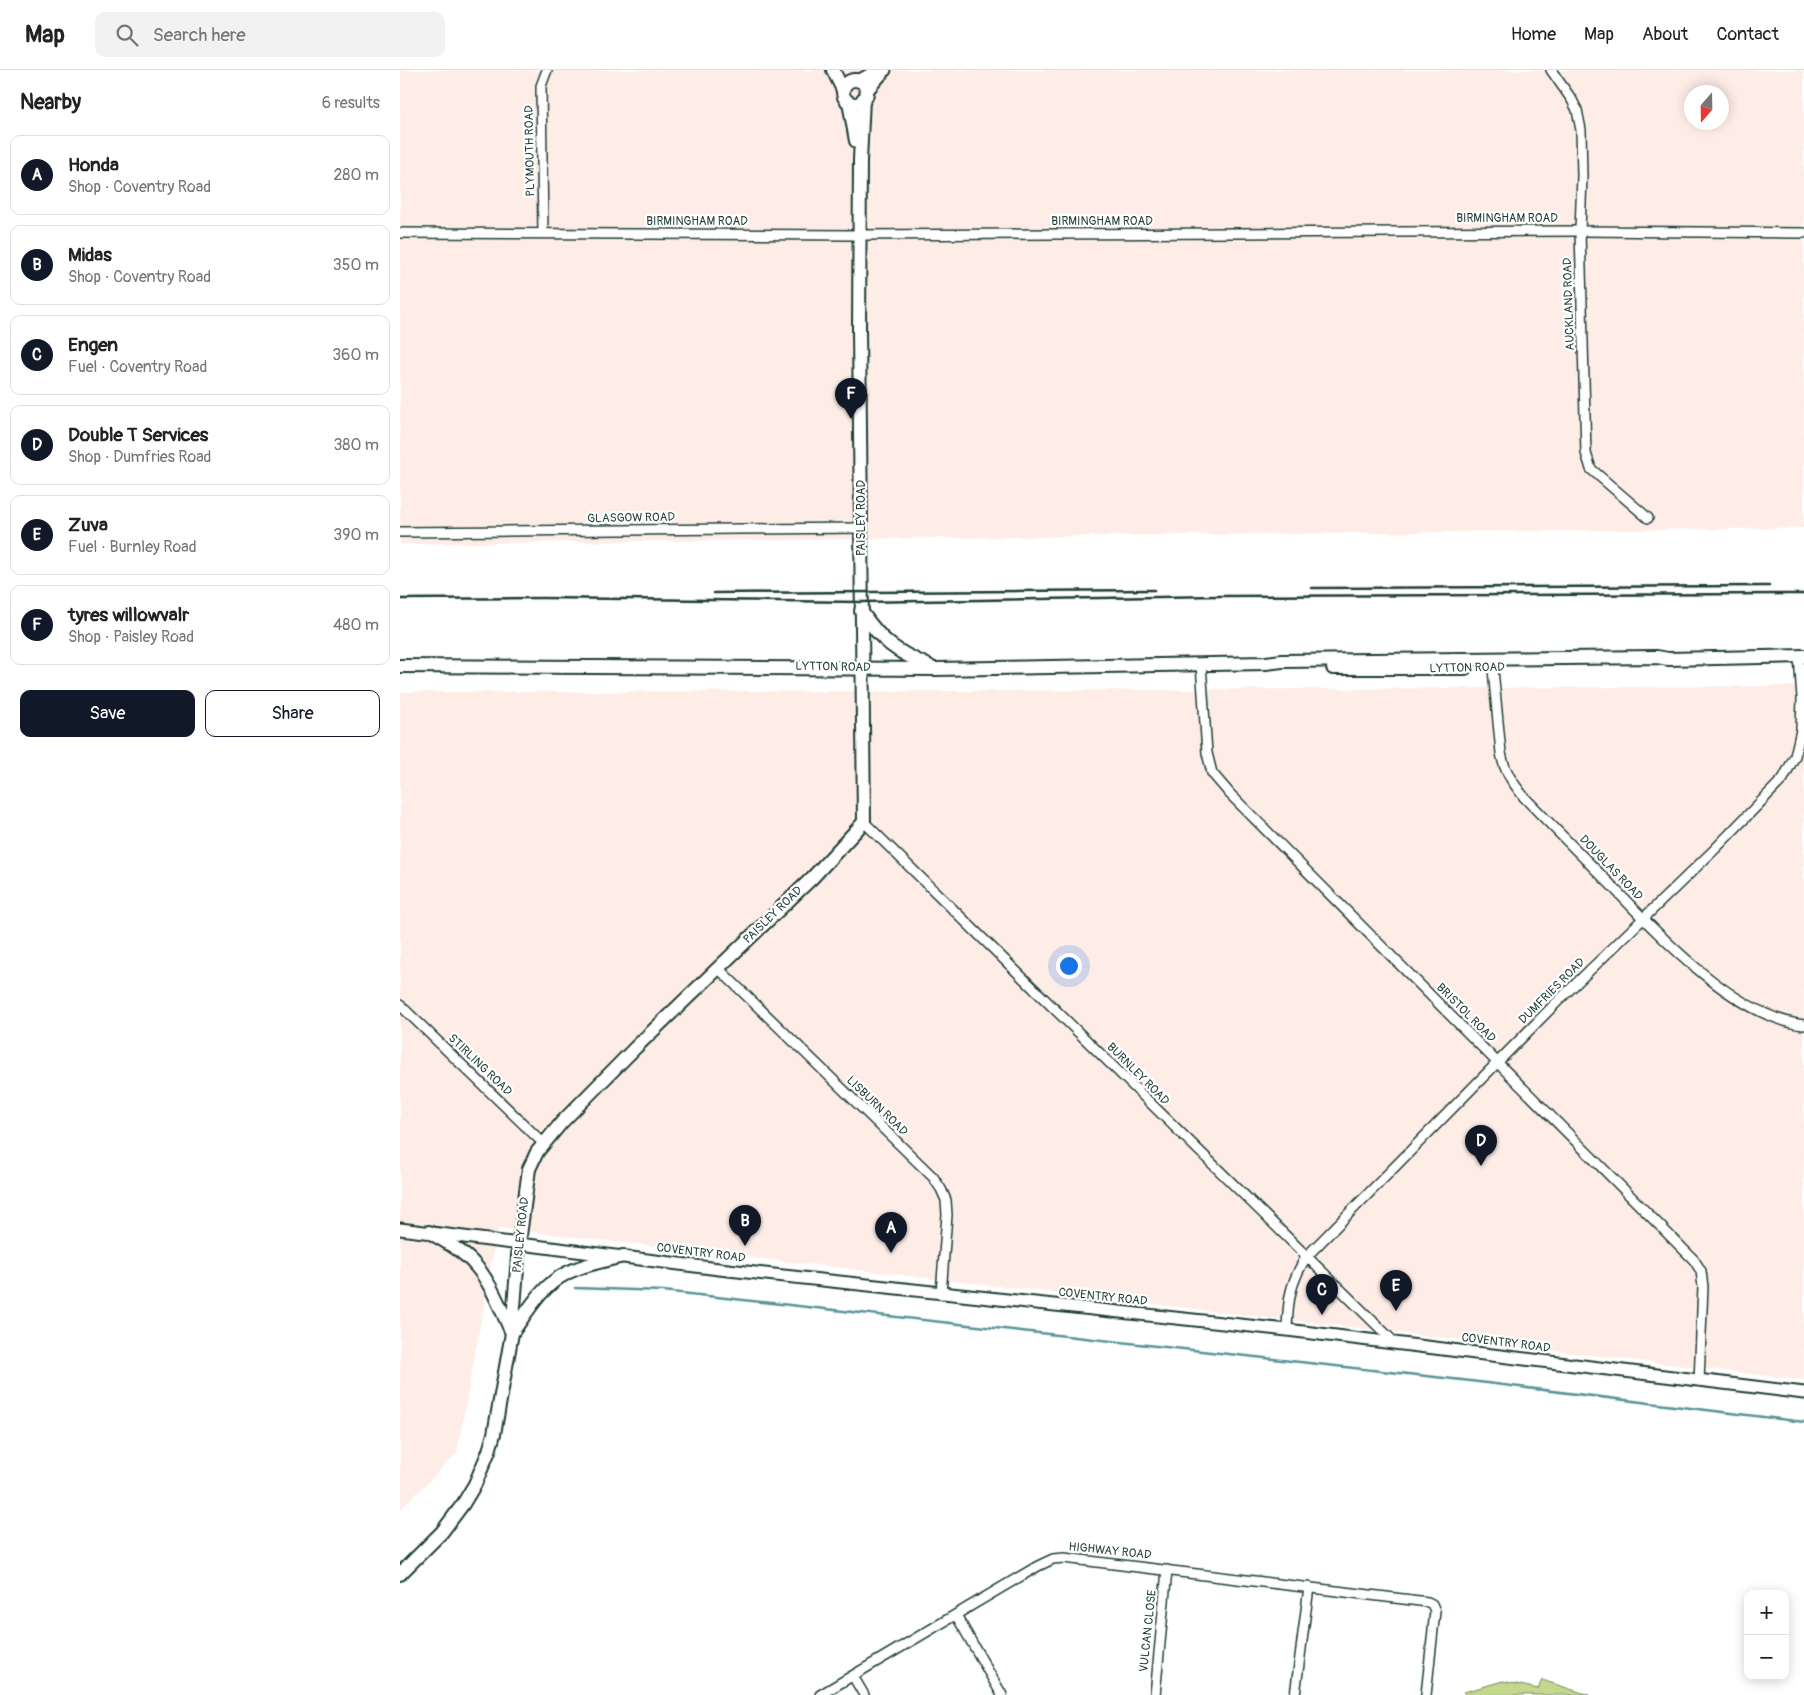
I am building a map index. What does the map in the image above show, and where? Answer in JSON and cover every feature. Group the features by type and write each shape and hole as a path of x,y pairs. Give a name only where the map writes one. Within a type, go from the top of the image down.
{"main road":[{"path":"833,70 845,98 849,102 857,103 865,96 864,85 844,70"},
{"path":"843,90 846,84 857,80"},
{"name":"PAISLEY ROAD","path":"400,1574 442,1532 463,1504 475,1484 489,1451 494,1434 512,1333 519,1244 529,1169 537,1152 543,1143 636,1048 812,878 864,822 859,235 860,160 865,96"},
{"name":"PAISLEY ROAD","path":"849,102 860,160"},
{"path":"861,611 872,628 895,650 936,669"},
{"name":"LYTTON ROAD","path":"400,666 936,669 1266,663 1282,661 1493,663 1656,657 1668,659 1802,656"},
{"path":"429,1232 458,1249 474,1264 489,1285 512,1333 543,1291 566,1273 580,1267 623,1256"}],"street":[{"name":"PLYMOUTH ROAD","path":"543,233 541,86 547,70"},
{"path":"857,80 878,70"},
{"path":"865,96 885,70"},
{"name":"AUCKLAND ROAD","path":"1551,70 1572,100 1577,110 1581,130 1580,230 1586,453 1591,469 1648,518"},
{"name":"BIRMINGHAM ROAD","path":"400,233 859,235 1580,230 1804,233"},
{"name":"GLASGOW ROAD","path":"400,532 861,528"},
{"name":"DUMFRIES ROAD","path":"1287,1330 1288,1300 1296,1274 1306,1257 1558,1001 1715,849 1783,779 1795,756 1801,730 1802,656"},
{"name":"DOUGLAS ROAD","path":"1493,663 1500,753 1503,766 1524,797 1643,918 1714,982 1756,1010 1776,1020 1804,1025"},
{"name":"BRISTOL ROAD","path":"1201,664 1207,753 1212,773 1230,794 1694,1260 1700,1271 1703,1287 1699,1381"},
{"name":"BURNLEY ROAD","path":"864,822 1395,1343"},
{"name":"LISBURN ROAD","path":"718,968 933,1177 941,1188 946,1200 947,1215 941,1294"},
{"name":"STIRLING ROAD","path":"400,1006 543,1143"},
{"name":"COVENTRY ROAD","path":"400,1229 623,1256 719,1270 1287,1330 1804,1393"},
{"name":"HIGHWAY ROAD","path":"820,1695 1038,1566 1053,1559 1064,1558 1425,1601 1432,1604 1435,1611 1426,1695"},
{"name":"VULCAN CLOSE","path":"1155,1695 1167,1570"},
{"path":"1296,1695 1309,1587"},
{"path":"956,1615 1002,1695"},
{"path":"853,1676 864,1695"}],"shaded area":[{"path":"400,70 1804,70 1804,528 400,544"},
{"path":"1804,686 1804,1380 498,1228 457,1453 400,1510 400,692"}],"green space":[{"path":"1542,1680 1589,1695 1464,1695 1464,1692 1503,1681 1538,1689"}],"waterway":[{"path":"575,1288 663,1291 1462,1380 1804,1422"}],"railway":[{"path":"1312,588 1769,586"},
{"path":"714,593 1154,590"},
{"path":"400,599 542,598 862,602 1218,596 1804,594"}],"place":[{"name":"tyres willowvalr","path":"851,419"},
{"name":"Double T Services","path":"1481,1166"},
{"name":"Midas","path":"745,1246"},
{"name":"Honda","path":"891,1253"},
{"name":"Zuva","path":"1396,1311"},
{"name":"Engen","path":"1322,1315"}]}
